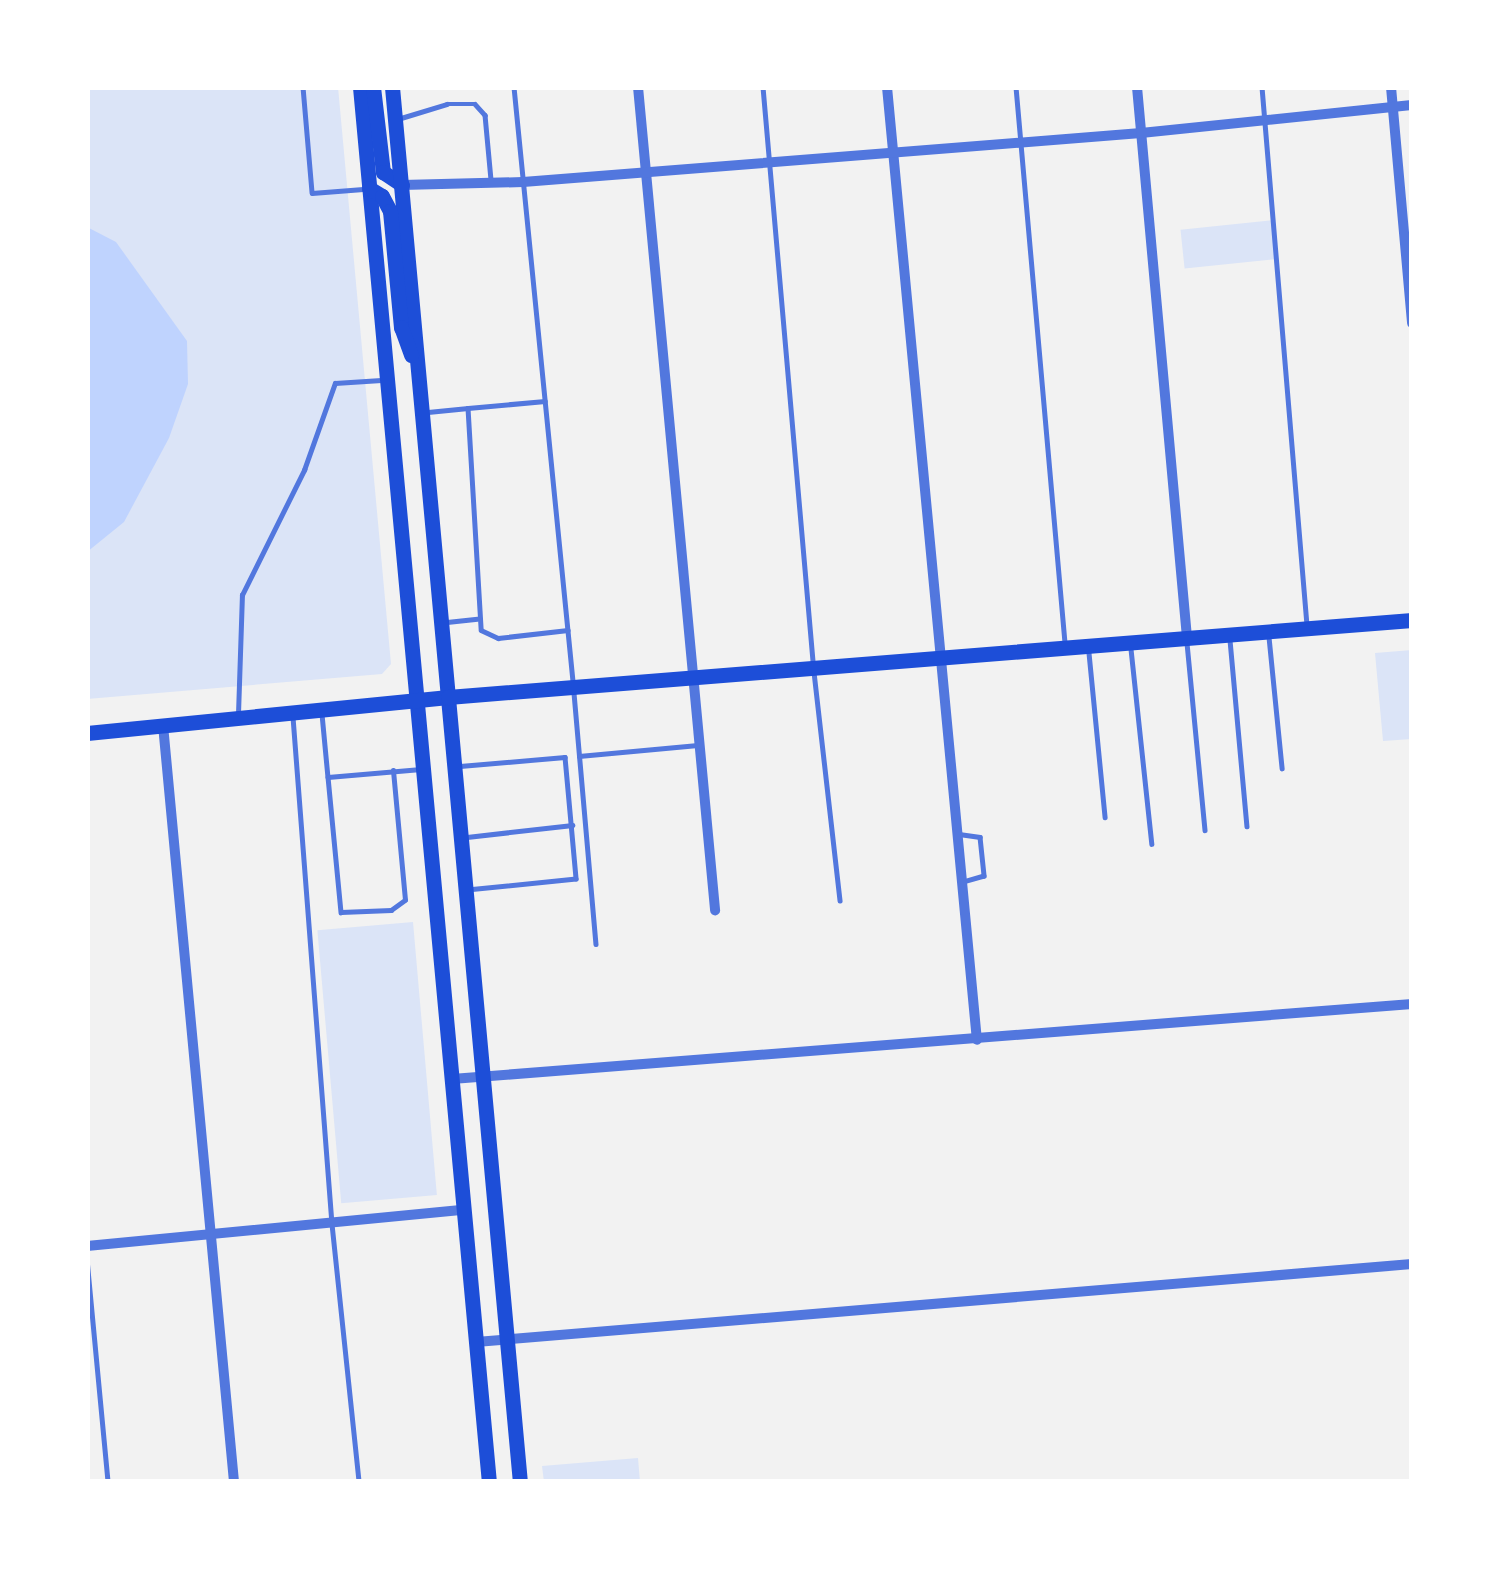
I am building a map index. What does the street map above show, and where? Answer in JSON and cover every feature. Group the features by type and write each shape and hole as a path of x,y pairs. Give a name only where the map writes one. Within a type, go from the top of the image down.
{"main road":[{"path":"360,87 489,1482"},
{"path":"373,87 383,172 402,185"},
{"path":"392,87 520,1482"},
{"path":"369,188 382,196 390,212 401,327 418,374"},
{"path":"87,733 448,697 1412,620"}],"street":[{"path":"638,87 689,677 716,910"},
{"path":"887,87 976,1040"},
{"path":"1137,87 1187,638"},
{"path":"1390,87 1412,323"},
{"path":"402,185 523,182 1141,133 1412,105"},
{"path":"163,725 234,1482"},
{"path":"452,1079 1412,1004"},
{"path":"87,1246 464,1210"},
{"path":"476,1342 1412,1264"}],"lane":[{"path":"303,87 312,193 369,188"},
{"path":"514,87 596,944"},
{"path":"763,87 813,669 840,901"},
{"path":"1016,87 1065,650"},
{"path":"1262,87 1307,628"},
{"path":"395,120 447,104 476,104 484,115 491,183"},
{"path":"238,717 242,595 304,470 335,383 386,379"},
{"path":"422,412 545,401"},
{"path":"468,408 478,523 473,560 481,630 498,638 568,630"},
{"path":"441,622 477,619"},
{"path":"1269,631 1282,767"},
{"path":"1230,634 1247,826"},
{"path":"1187,638 1205,830"},
{"path":"1131,643 1152,844"},
{"path":"1088,647 1105,817"},
{"path":"321,709 341,912 392,910 405,900 393,771"},
{"path":"292,711 332,1224 358,1482"},
{"path":"579,756 697,745"},
{"path":"454,767 565,757 572,825 576,879 466,890"},
{"path":"328,777 422,769"},
{"path":"461,838 572,825"},
{"path":"956,834 980,837 984,875 961,882"},
{"path":"87,1259 108,1482"}],"shaded area":[{"path":"87,87 338,87 391,664 382,674 87,699"},
{"path":"1274,220 1278,259 1185,269 1181,230"},
{"path":"1412,650 1412,739 1383,741 1375,653"},
{"path":"413,922 437,1195 341,1203 317,930"},
{"path":"638,1458 640,1482 544,1482 542,1466"}],"water":[{"path":"87,227 116,242 187,341 188,384 169,438 124,522 87,552"}]}
